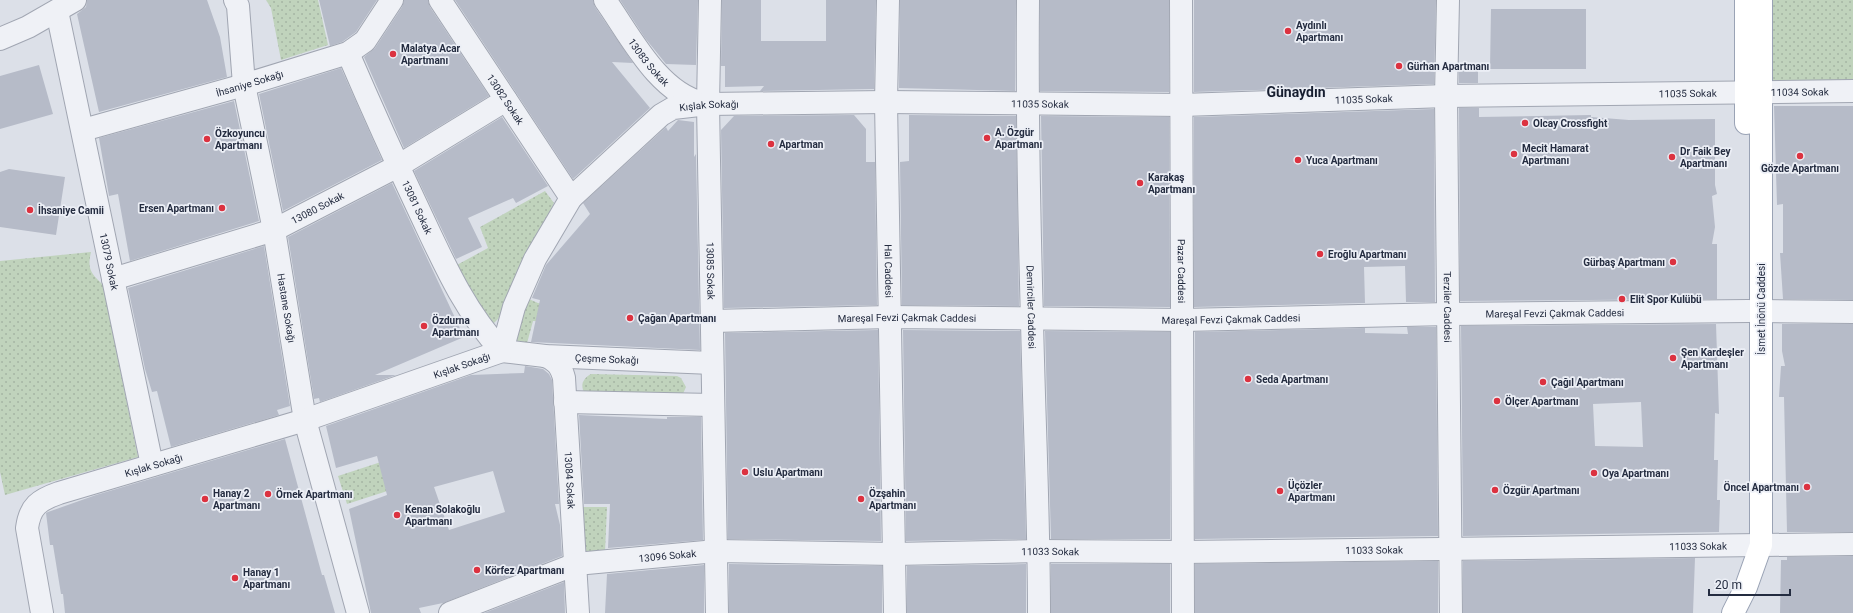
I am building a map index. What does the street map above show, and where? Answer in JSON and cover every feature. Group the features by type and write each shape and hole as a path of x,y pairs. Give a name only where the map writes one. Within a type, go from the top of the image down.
{"main road":[{"name":"İsmet İnönü Caddesi","path":"1733,613 1746,587 1754,545 1754,92 1746,0"},
{"name":"İsmet İnönü Caddesi","path":"1754,92 1762,0"},
{"name":"İsmet İnönü Caddesi","path":"1728,613 1754,545"}],"street":[{"name":"Hastane Sokağı","path":"235,0 238,6 244,85 274,230 305,420 358,613"},
{"name":"İhsaniye Sokağı","path":"83,130 348,54 365,41 392,0"},
{"name":"13082 Sokak","path":"440,0 571,198"},
{"name":"13083 Sokak","path":"604,0 660,77 673,90 691,100 708,104"},
{"name":"13085 Sokak","path":"710,0 708,104 717,613"},
{"name":"Hal Caddesi","path":"888,0 886,102 895,613"},
{"name":"Demirciler Caddesi","path":"1028,0 1027,104 1039,551 1039,613"},
{"name":"Pazar Caddesi","path":"1181,0 1183,613"},
{"name":"Terziler Caddesi","path":"1448,0 1446,96 1451,613"},
{"path":"0,39 66,6"},
{"name":"13079 Sokak","path":"66,6 83,130 152,465"},
{"name":"13081 Sokak","path":"348,54 398,166 453,282 475,318 502,351"},
{"name":"11034 Sokak","path":"1754,92 1853,91"},
{"name":"11035 Sokak","path":"886,102 1182,105 1446,96 1754,92"},
{"name":"13080 Sokak","path":"113,280 274,230 398,166 506,100"},
{"name":"Kışlak Sokağı","path":"42,613 27,528 29,515 36,504 48,496 305,420 502,351 514,307 535,259 571,198 661,115 673,108 708,104 886,102"},
{"name":"Mareşal Fevzi Çakmak Caddesi","path":"713,321 890,317 1032,320 1183,320 1448,314 1755,311 1853,312"},
{"name":"Çeşme Sokağı","path":"502,351 545,356 712,363"},
{"name":"13084 Sokak","path":"545,356 557,362 562,370 576,564 578,613"},
{"path":"565,402 713,405"},
{"name":"11033 Sokak","path":"894,554 1039,551 1182,552 1853,544"},
{"name":"13096 Sokak","path":"450,613 576,564 716,551 894,554"}],"green space":[{"path":"266,0 318,0 328,45 281,60 271,8"},
{"path":"1767,0 1853,0 1853,87 1767,85"},
{"path":"545,191 554,203 498,319 494,323 485,315 455,266 488,248 480,227"},
{"path":"91,252 90,267 93,274 103,285 138,457 5,495 0,472 0,261"},
{"path":"524,297 538,303 559,307 556,322 533,321 526,347 508,345"},
{"path":"591,374 677,376 681,378 686,387 682,396 585,394 582,385 584,380"},
{"path":"381,462 437,475 347,504 338,476"},
{"path":"580,507 607,507 605,552 582,555"}],"building":[{"path":"87,0 207,0 220,37 227,77 99,112 77,14 86,7"},
{"path":"319,0 377,0 356,32 342,42 330,46"},
{"path":"404,0 428,0 430,7 489,96 404,148 364,57 375,48 402,7"},
{"path":"455,0 593,0 595,7 633,63 612,62 650,108 573,179"},
{"path":"620,0 698,0 696,65 666,64 645,38"},
{"path":"722,0 761,0 761,41 826,41 826,0 876,0 874,89 760,91 764,86 725,87 725,66 721,66"},
{"path":"900,0 1016,0 1015,91 899,88"},
{"path":"1040,0 1169,0 1169,92 1040,91"},
{"path":"1194,0 1436,0 1434,84 1194,92"},
{"path":"1491,9 1586,9 1586,69 1490,69"},
{"path":"39,65 53,114 0,129 0,76"},
{"path":"1478,65 1478,83 1459,83 1459,66"},
{"path":"341,68 382,160 283,211 259,94"},
{"path":"234,101 259,221 130,261 118,194 109,196 99,138"},
{"path":"1774,106 1853,106 1853,300 1783,299 1780,253 1783,253 1783,204 1777,205"},
{"path":"1459,108 1479,108 1479,117 1591,115 1591,117 1629,120 1715,119 1715,185 1717,194 1712,196 1715,227 1712,244 1717,244 1717,299 1460,301"},
{"path":"1434,109 1435,302 1406,302 1405,266 1364,267 1365,303 1194,307 1194,117"},
{"path":"854,115 866,129 866,162 875,162 877,305 724,308 721,130 734,116"},
{"path":"909,115 1016,116 1019,306 902,305 900,162 909,161"},
{"path":"1041,116 1169,117 1170,307 1044,306"},
{"path":"502,117 548,186 516,203 513,198 468,218 482,247 456,259 414,171"},
{"path":"678,120 694,122 700,350 531,342 540,300 532,298 546,265 590,214 583,203 666,127 668,131"},
{"name":"İhsaniye Camii","path":"9,169 65,177 56,235 0,227 0,172"},
{"path":"392,183 464,337 375,375 396,375 320,402 319,398 314,399 288,237"},
{"path":"264,246 290,406 277,410 279,415 171,447 157,391 152,392 145,369 128,288"},
{"path":"1716,324 1719,414 1715,413 1714,460 1718,460 1717,500 1720,500 1719,532 1463,536 1461,326","holes":["1641,402 1643,447 1595,446 1593,404"]},
{"path":"1782,324 1853,324 1853,532 1787,532 1784,397 1779,397 1781,366 1785,366 1782,351"},
{"path":"1407,327 1436,327 1438,536 1195,539 1195,332 1365,328 1365,333 1408,334"},
{"path":"878,330 881,541 728,539 725,333"},
{"path":"903,330 1020,331 1026,539 906,541"},
{"path":"1045,331 1170,332 1170,539 1051,539"},
{"path":"525,366 543,369 549,374 552,380 559,504 555,504 560,525 562,556 443,603 419,608 421,613 371,613 349,509 387,495 377,456 336,468 326,426 471,375 524,373","holes":["493,471 505,512 449,530 434,487"]},
{"path":"579,415 667,419 667,417 701,417 703,540 608,548 610,504 584,504"},
{"path":"285,439 322,575 324,575 335,613 65,613 63,594 61,594 53,545 50,545 46,513 96,495"},
{"path":"1853,556 1853,613 1780,613 1781,560 1787,560 1787,557"},
{"path":"1695,558 1693,613 1463,613 1463,561"},
{"path":"1438,561 1438,613 1195,613 1195,564"},
{"path":"729,564 882,566 882,613 729,613"},
{"path":"1026,564 1026,613 907,613 907,566"},
{"path":"1051,564 1170,564 1170,613 1051,613"},
{"path":"704,565 704,613 605,613 607,574"},
{"path":"564,582 565,613 484,613"}],"place":[{"name":"Aydınlı Apartmanı","path":"1288,31"},
{"name":"Malatya Acar Apartmanı","path":"393,54"},
{"name":"Gürhan Apartmanı","path":"1399,66"},
{"name":"Olcay Crossfight","path":"1525,123"},
{"name":"A. Özgür Apartmanı","path":"987,138"},
{"name":"Özkoyuncu Apartmanı","path":"207,139"},
{"name":"Apartman","path":"771,144"},
{"name":"Mecit Hamarat Apartmanı","path":"1514,154"},
{"name":"Gözde Apartmanı","path":"1800,156"},
{"name":"Dr Faik Bey Apartmanı","path":"1672,157"},
{"name":"Yuca Apartmanı","path":"1298,160"},
{"name":"Karakaş Apartmanı","path":"1140,183"},
{"name":"Ersen Apartmanı","path":"222,208"},
{"name":"İhsaniye Camii","path":"30,210"},
{"name":"Eroğlu Apartmanı","path":"1320,254"},
{"name":"Gürbaş Apartmanı","path":"1673,262"},
{"name":"Elit Spor Kulübü","path":"1622,299"},
{"name":"Çağan Apartmanı","path":"630,318"},
{"name":"Özdurna Apartmanı","path":"424,326"},
{"name":"Şen Kardeşler Apartmanı","path":"1673,358"},
{"name":"Seda Apartmanı","path":"1248,379"},
{"name":"Çağıl Apartmanı","path":"1543,382"},
{"name":"Ölçer Apartmanı","path":"1497,401"},
{"name":"Uslu Apartmanı","path":"745,472"},
{"name":"Oya Apartmanı","path":"1594,473"},
{"name":"Öncel Apartmanı","path":"1807,487"},
{"name":"Özgür Apartmanı","path":"1495,490"},
{"name":"Üçözler Apartmanı","path":"1280,491"},
{"name":"Örnek Apartmanı","path":"268,494"},
{"name":"Hanay 2 Apartmanı","path":"205,499"},
{"name":"Özşahin Apartmanı","path":"861,499"},
{"name":"Kenan Solakoğlu Apartmanı","path":"397,515"},
{"name":"Körfez Apartmanı","path":"477,570"},
{"name":"Hanay 1 Apartmanı","path":"235,578"}],"district":[{"name":"Günaydın","path":"1296,92"}]}
